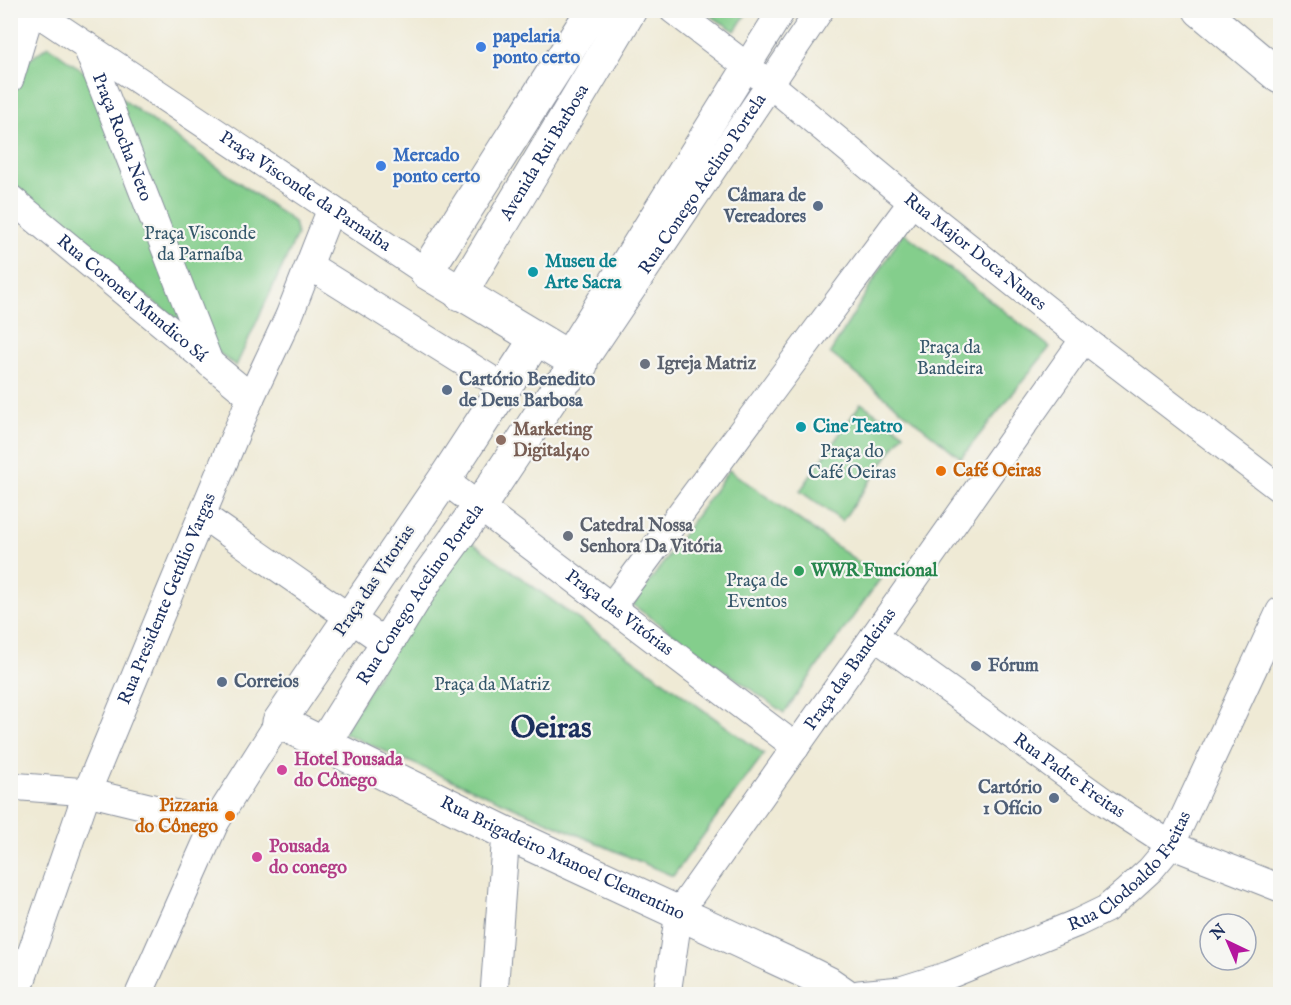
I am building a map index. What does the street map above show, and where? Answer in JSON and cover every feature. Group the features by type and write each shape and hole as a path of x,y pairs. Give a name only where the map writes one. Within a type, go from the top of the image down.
{"main road":[{"name":"Avenida Rui Barbosa","path":"426,272 593,10"},
{"name":"Avenida Rui Barbosa","path":"460,294 630,10"},
{"path":"1200,10 1281,77"},
{"name":"Praça Visconde da Parnaiba","path":"426,272 536,339 569,368"},
{"name":"Praça das Vitorias","path":"279,722 444,480 536,339"},
{"name":"Rua Conego Acelino Portela","path":"324,744 428,577 479,507 569,368"},
{"name":"Rua Brigadeiro Manoel Clementino","path":"279,722 506,833 807,972 844,994"}],"street":[{"name":"Praça Visconde da Parnaiba","path":"32,10 426,272"},
{"path":"10,79 32,10"},
{"name":"Rua Major Doca Nunes","path":"673,10 770,84 912,202 1084,339 1281,489"},
{"name":"Rua Conego Acelino Portela","path":"569,368 746,66 782,10"},
{"name":"Rua Conego Acelino Portela","path":"569,368 820,10"},
{"name":"Praça Rocha Neto","path":"86,45 210,364"},
{"name":"Rua Coronel Mundico Sá","path":"10,198 251,397"},
{"path":"611,607 912,202"},
{"name":"Rua Presidente Getúlio Vargas","path":"21,993 87,792 251,397 310,266 331,209"},
{"path":"310,266 504,388"},
{"name":"Praça das Bandeiras","path":"679,912 1084,339"},
{"name":"Praça das Vitórias","path":"444,480 796,747"},
{"path":"202,515 386,643"},
{"name":"Rua Clodoaldo Freitas","path":"860,994 901,990 949,975 1077,924 1106,909 1150,870 1171,845 1281,612"},
{"name":"Rua Padre Freitas","path":"874,636 1106,803 1171,845 1281,888"},
{"name":"Praça das Vitorias","path":"215,823 279,722"},
{"path":"10,786 87,792 215,823 139,994"},
{"path":"494,994 506,833"},
{"path":"667,994 679,912"}],"green space":[{"path":"703,11 748,11 735,31"},
{"name":"Praça Visconde da Parnaíba","path":"48,46 294,222 297,235 236,366 103,262 11,181 10,78 13,72"},
{"name":"Praça da Bandeira","path":"903,232 1050,347 961,458 830,353"},
{"name":"Praça do Café Oeiras","path":"861,403 904,433 842,521 800,491"},
{"name":"Praça de Eventos","path":"729,470 881,578 784,713 633,605"},
{"name":"Praça da Matriz","path":"462,535 764,754 673,876 343,733"}],"place":[{"name":"papelaria ponto certo","path":"481,47"},
{"name":"Mercado ponto certo","path":"381,166"},
{"name":"Câmara de Vereadores","path":"818,206"},
{"name":"Museu de Arte Sacra","path":"533,272"},
{"name":"Igreja Matriz","path":"645,364"},
{"name":"Cartório Benedito de Deus Barbosa","path":"447,390"},
{"name":"Cine Teatro","path":"801,427"},
{"name":"Marketing Digital540","path":"501,440"},
{"name":"Café Oeiras","path":"941,471"},
{"name":"Catedral Nossa Senhora Da Vitória","path":"568,536"},
{"name":"WWR Funcional","path":"799,571"},
{"name":"Fórum","path":"976,666"},
{"name":"Correios","path":"222,682"},
{"name":"Hotel Pousada do Cônego","path":"282,770"},
{"name":"Cartório 1 Ofício","path":"1054,798"},
{"name":"Pizzaria do Cônego","path":"230,816"},
{"name":"Pousada do conego","path":"257,857"}],"district":[{"name":"Oeiras","path":"551,729"}]}
